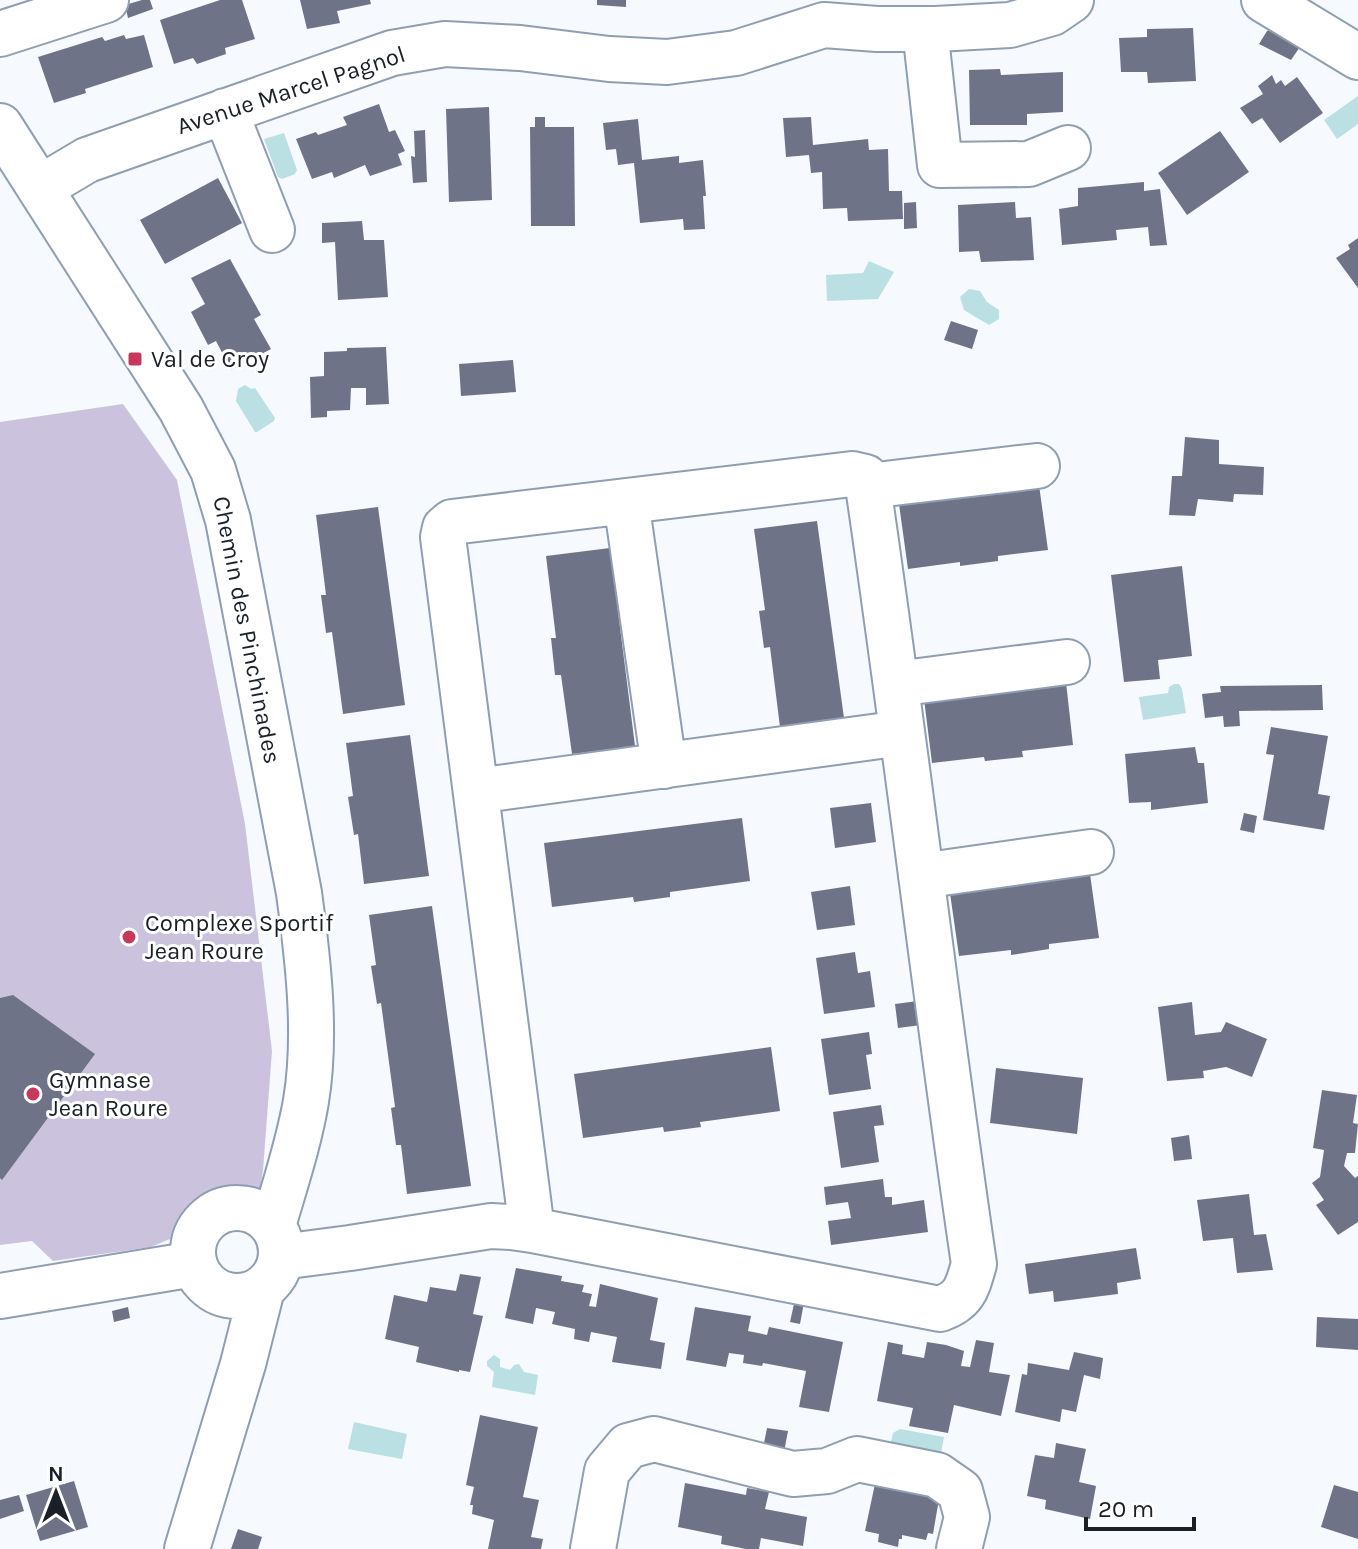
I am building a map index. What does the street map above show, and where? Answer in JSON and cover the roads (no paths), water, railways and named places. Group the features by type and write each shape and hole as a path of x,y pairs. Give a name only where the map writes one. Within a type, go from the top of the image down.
{"street":[{"path":"0,34 106,0"},
{"name":"Avenue Marcel Pagnol","path":"40,188 87,160 392,53 445,44 667,62 736,53 824,25 925,29 1010,25 1052,13 1071,0"},
{"path":"1264,0 1358,57"},
{"path":"925,29 940,165 1029,164 1068,148"},
{"path":"225,111 272,230"},
{"name":"Chemin des Pinchinades","path":"0,126 181,409 213,470 228,520 307,947 311,1059 306,1101 261,1267"},
{"path":"868,486 1037,466"},
{"path":"296,1144 255,1187 229,1208 207,1218 199,1228 192,1251 194,1264 198,1275 216,1291 261,1267 350,1248 491,1226 532,1230 940,1309 955,1303 967,1288 974,1264 865,477 852,474 452,522 445,528 443,537 532,1230"},
{"path":"626,501 664,766"},
{"path":"896,684 1067,662"},
{"path":"476,791 902,733"},
{"path":"921,876 1091,852"},
{"path":"187,1549 243,1364 238,1328 261,1267 265,1217 242,1208 229,1208"},
{"path":"0,1296 194,1264"},
{"path":"593,1549 607,1471 628,1446 654,1439 793,1474 827,1471 857,1459 937,1475 960,1491 967,1517 959,1549"}],"water":[{"path":"1358,96 1358,124 1337,139 1324,120"},
{"path":"284,133 297,170 295,174 282,179 278,177 264,139"},
{"path":"869,261 894,272 878,299 827,301 826,275 863,273"},
{"path":"969,289 980,291 987,302 999,310 999,319 989,325 964,310 960,297"},
{"path":"245,385 255,388 275,418 257,432 236,401 238,389"},
{"path":"1179,684 1182,689 1186,713 1143,720 1139,697 1168,693 1169,687"},
{"path":"494,1355 500,1359 500,1367 510,1370 519,1364 524,1372 538,1375 535,1395 492,1387 494,1372 487,1366 487,1361"},
{"path":"354,1422 407,1434 402,1459 348,1449"},
{"path":"900,1429 944,1437 940,1459 896,1450 891,1442 893,1433"}],"place":[{"name":"Val de Croy","path":"135,359"},
{"name":"Complexe Sportif Jean Roure","path":"129,937"},
{"name":"Gymnase Jean Roure","path":"33,1094"}]}
